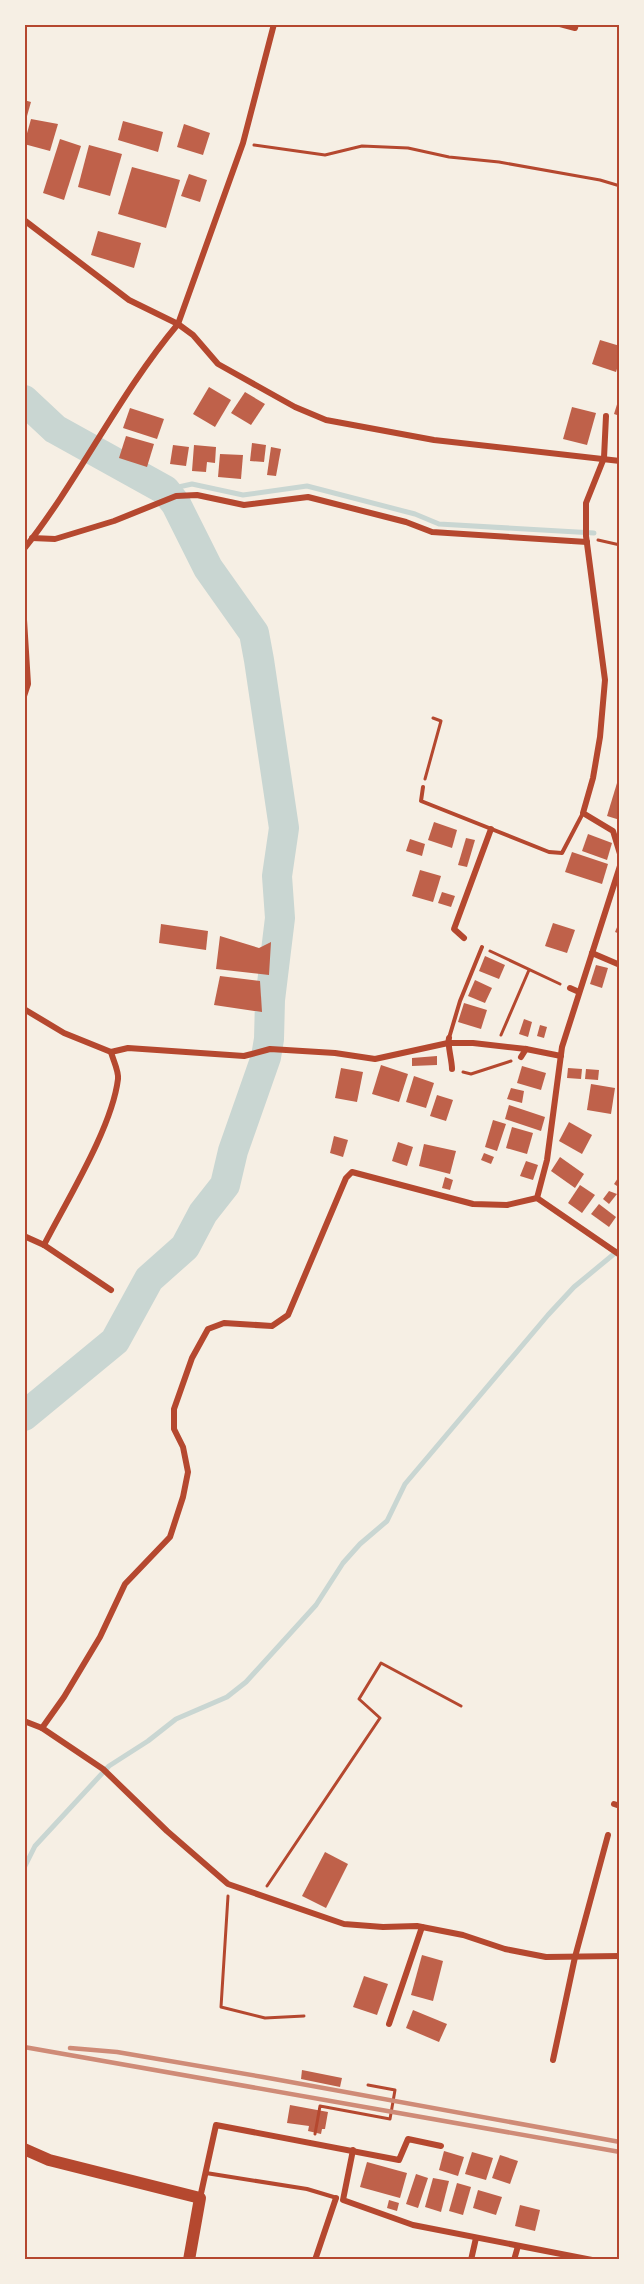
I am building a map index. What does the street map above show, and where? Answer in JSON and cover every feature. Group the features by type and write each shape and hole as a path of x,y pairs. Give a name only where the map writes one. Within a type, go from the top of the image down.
{"main road":[{"path":"24,2148 49,2160 200,2198 189,2260"}],"street":[{"path":"24,549 95,445 128,391 159,346 178,324 243,143 274,24"},
{"path":"560,24 575,28 576,24"},
{"path":"24,220 129,300 178,324 193,335 218,364 295,407 326,420 434,440 620,461"},
{"path":"606,416 604,458 586,503 586,536 605,680 600,737 593,778 583,813 614,831 620,854"},
{"path":"33,538 55,539 114,521 169,498 197,495 244,505 308,497 406,522 432,532 586,536"},
{"path":"24,620 28,684 24,696"},
{"path":"464,938 454,929 491,829"},
{"path":"537,1198 547,1160 562,1047 620,866"},
{"path":"592,953 620,965"},
{"path":"570,988 579,992"},
{"path":"24,1009 64,1033 111,1052 128,1048 244,1056 267,1049 335,1053 375,1059 448,1040 499,1043 561,1056"},
{"path":"448,1040 452,1052 452,1069"},
{"path":"520,1057 526,1049"},
{"path":"44,1245 99,1137 114,1096 118,1076 111,1052"},
{"path":"42,1728 64,1697 100,1637 125,1584 170,1537 183,1497 188,1472 183,1447 174,1429 174,1409 192,1358 208,1329 224,1323 272,1326 288,1315 346,1178 352,1172 473,1204 507,1205 537,1198 617,1253"},
{"path":"24,1236 44,1245 111,1290"},
{"path":"24,1721 42,1728 105,1771 167,1831 228,1884 344,1924 422,1927 463,1935 505,1949 546,1957 620,1956"},
{"path":"553,2060 575,1957 608,1835"},
{"path":"389,2024 422,1927"},
{"path":"200,2198 216,2125 399,2160 408,2139 441,2146"},
{"path":"315,2260 339,2199 353,2150"},
{"path":"339,2199 413,2225 592,2260"},
{"path":"471,2260 476,2238"},
{"path":"514,2260 518,2247"}],"lane":[{"path":"423,787 421,801 549,852 562,853 583,813"},
{"path":"448,1040 460,1001 482,947"},
{"path":"205,2173 307,2189 339,2199"}],"path":[{"path":"243,143 325,155 362,146 408,148 449,157 499,162 600,180 620,186"},
{"path":"586,536 620,545"},
{"path":"423,787 441,721 434,718"},
{"path":"482,947 570,988"},
{"path":"499,1043 530,969"},
{"path":"452,1069 471,1074 520,1057"},
{"path":"261,1896 380,1718 359,1699 381,1663 461,1706"},
{"path":"228,1884 229,1908 221,2007 265,2018 304,2016"},
{"path":"314,2142 320,2106 390,2119 395,2090 368,2085"}],"building":[{"path":"24,100 31,102 25,123 24,123"},
{"path":"31,119 58,124 50,151 24,144"},
{"path":"123,121 163,132 158,152 118,140"},
{"path":"184,124 210,133 203,155 177,147"},
{"path":"60,139 81,146 64,200 43,193"},
{"path":"89,145 122,154 110,196 78,187"},
{"path":"132,167 180,180 166,228 118,214"},
{"path":"189,174 207,180 200,202 181,196"},
{"path":"98,231 141,243 134,268 91,255"},
{"path":"600,340 620,346 620,359 616,372 592,364"},
{"path":"209,387 231,400 215,427 193,414"},
{"path":"245,392 265,404 251,425 231,413"},
{"path":"620,395 620,416 614,414"},
{"path":"572,407 596,413 587,445 563,439"},
{"path":"130,408 164,419 157,439 123,428"},
{"path":"126,436 154,444 147,467 119,458"},
{"path":"252,443 266,445 264,462 250,461"},
{"path":"173,445 189,447 186,466 170,464"},
{"path":"194,445 216,447 215,463 207,462 206,472 192,471"},
{"path":"271,447 281,449 276,476 267,475"},
{"path":"220,454 243,455 241,479 218,477"},
{"path":"617,783 620,784 620,820 607,816"},
{"path":"434,822 457,830 452,848 428,840"},
{"path":"588,834 612,843 607,860 582,851"},
{"path":"466,838 475,840 467,867 458,865"},
{"path":"410,839 425,844 422,856 406,851"},
{"path":"572,852 608,864 602,884 565,872"},
{"path":"420,870 441,876 433,902 412,896"},
{"path":"442,892 455,896 451,907 438,903"},
{"path":"620,920 620,934 615,932"},
{"path":"553,923 575,930 567,953 545,946"},
{"path":"161,924 208,931 206,950 159,943"},
{"path":"220,936 259,948 271,942 269,975 216,969"},
{"path":"485,956 505,965 499,979 479,971"},
{"path":"596,965 608,968 602,988 590,984"},
{"path":"220,976 260,981 262,1012 214,1005"},
{"path":"475,980 492,988 485,1003 468,996"},
{"path":"464,1003 487,1010 481,1029 458,1022"},
{"path":"524,1019 532,1022 528,1037 519,1034"},
{"path":"540,1025 547,1027 544,1038 537,1036"},
{"path":"437,1056 437,1065 412,1066 412,1058"},
{"path":"381,1065 408,1074 399,1102 372,1094"},
{"path":"522,1066 546,1073 541,1090 517,1083"},
{"path":"341,1068 363,1072 357,1102 335,1098"},
{"path":"568,1068 582,1069 581,1079 567,1078"},
{"path":"586,1069 599,1070 598,1080 585,1079"},
{"path":"414,1076 434,1083 426,1108 406,1102"},
{"path":"591,1084 615,1088 611,1114 587,1110"},
{"path":"511,1088 524,1091 522,1103 507,1099"},
{"path":"437,1095 453,1100 446,1121 430,1116"},
{"path":"509,1105 545,1117 541,1131 505,1119"},
{"path":"493,1120 506,1124 497,1151 485,1147"},
{"path":"569,1122 592,1135 582,1154 559,1141"},
{"path":"512,1127 533,1133 527,1154 506,1148"},
{"path":"334,1136 348,1140 343,1157 330,1153"},
{"path":"398,1142 413,1147 407,1166 392,1161"},
{"path":"424,1144 456,1151 450,1174 419,1166"},
{"path":"484,1153 494,1157 491,1164 481,1160"},
{"path":"560,1157 584,1174 575,1188 551,1171"},
{"path":"526,1161 538,1165 533,1180 520,1176"},
{"path":"620,1175 620,1188 614,1184"},
{"path":"445,1177 453,1180 450,1190 442,1188"},
{"path":"580,1185 595,1195 582,1213 568,1203"},
{"path":"609,1191 617,1194 609,1204 603,1199"},
{"path":"599,1204 616,1217 609,1227 591,1214"},
{"path":"325,1852 348,1864 326,1908 302,1896"},
{"path":"422,1955 443,1961 433,2001 411,1995"},
{"path":"364,1976 388,1984 377,2015 353,2007"},
{"path":"413,2010 447,2024 439,2042 406,2028"},
{"path":"302,2070 342,2078 340,2087 301,2079"},
{"path":"290,2105 328,2112 325,2129 322,2129 321,2134 308,2131 309,2126 287,2123"},
{"path":"444,2151 464,2157 458,2176 439,2170"},
{"path":"472,2152 493,2158 486,2180 465,2174"},
{"path":"500,2155 518,2161 510,2184 492,2178"},
{"path":"367,2162 407,2173 400,2198 360,2187"},
{"path":"416,2174 428,2178 418,2208 406,2204"},
{"path":"433,2178 449,2181 441,2212 425,2207"},
{"path":"457,2183 471,2187 463,2215 449,2211"},
{"path":"478,2190 502,2197 496,2215 473,2208"},
{"path":"389,2200 399,2203 397,2211 387,2208"},
{"path":"520,2205 540,2210 535,2231 515,2226"}],"waterway":[{"path":"24,400 55,429 165,490 176,504 208,568 254,633 284,828 277,876 280,918 270,1000 269,1039 266,1057 233,1151 225,1185 203,1213 185,1247 149,1279 115,1341 24,1416"},
{"path":"165,490 192,484 243,495 307,486 415,514 439,524 594,533"},
{"path":"24,1868 35,1846 109,1766 148,1741 176,1719 227,1697 246,1682 316,1605 343,1563 360,1544 387,1521 405,1484 548,1315 574,1287 620,1249"}],"railway":[{"path":"24,2047 620,2152"},
{"path":"70,2048 117,2052 620,2142"}]}
